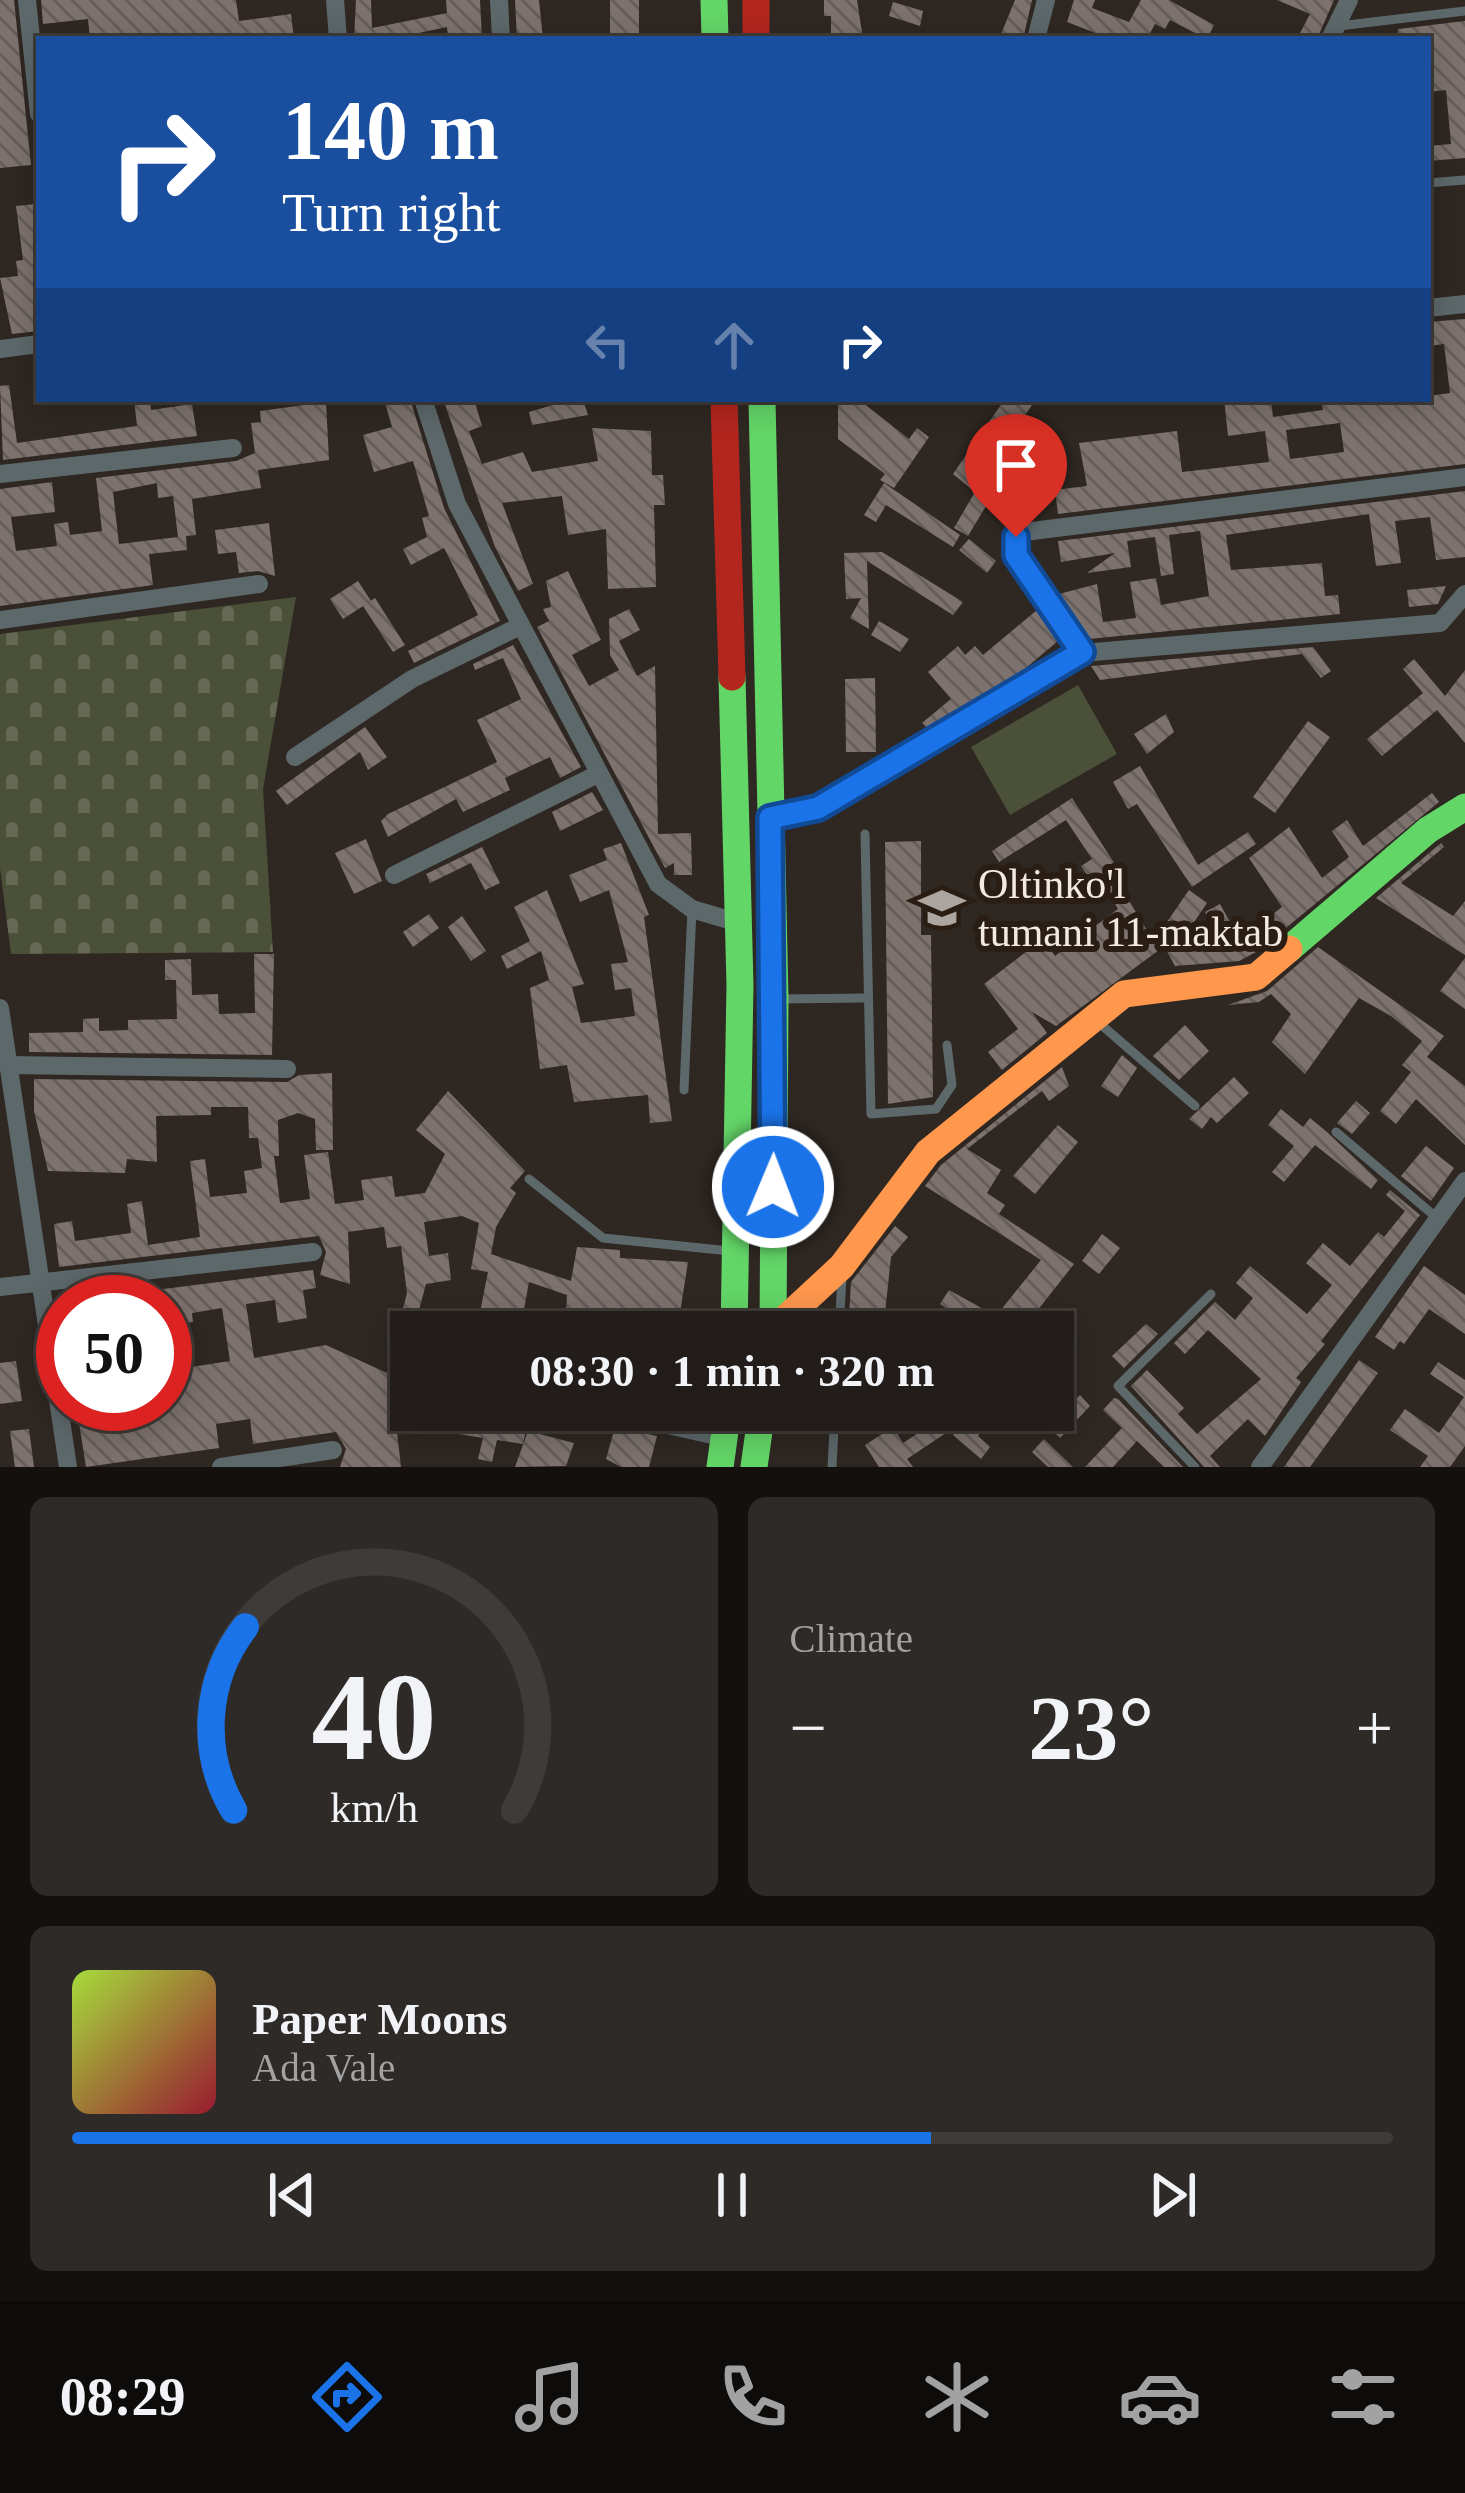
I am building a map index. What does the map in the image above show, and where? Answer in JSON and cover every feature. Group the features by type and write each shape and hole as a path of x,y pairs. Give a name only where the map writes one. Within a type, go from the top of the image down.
{"main road":[{"path":"714,0 715,36"},
{"path":"756,0 756,36"},
{"path":"724,402 739,923 735,1311"},
{"path":"764,402 764,654 775,999 773,1311"},
{"path":"730,654 764,654"},
{"path":"794,1311 842,1266 928,1151 1124,994 1256,977 1428,830 1465,808"},
{"path":"754,1467 759,1431"}],"street":[{"path":"27,0 36,86"},
{"path":"335,0 338,36"},
{"path":"500,0 501,36"},
{"path":"1037,36 1046,0"},
{"path":"1333,32 1349,0"},
{"path":"1431,308 1465,304"},
{"path":"0,349 36,344"},
{"path":"423,402 457,504 658,884 692,909 739,923"},
{"path":"0,474 233,448"},
{"path":"1082,652 1016,555 1016,537 1024,532 1465,477"},
{"path":"0,620 259,584"},
{"path":"770,818 818,808 1082,652 1440,623 1465,594"},
{"path":"296,758 412,679 518,627"},
{"path":"394,874 598,774"},
{"path":"0,1008 39,1275"},
{"path":"8,1065 287,1069"},
{"path":"1260,1467 1465,1181"},
{"path":"104,1275 313,1252"},
{"path":"0,1287 36,1282"},
{"path":"63,1431 68,1467"},
{"path":"220,1467 333,1450"}],"lane":[{"path":"1333,32 1465,11"},
{"path":"1431,183 1465,180"},
{"path":"865,834 872,1114 936,1109 952,1085 946,1045"},
{"path":"684,1090 692,909"},
{"path":"775,999 867,998"},
{"path":"1094,1019 1196,1106"},
{"path":"1336,1132 1437,1218"},
{"path":"529,1179 603,1238 739,1251"},
{"path":"840,1311 842,1266"},
{"path":"1195,1467 1118,1386 1211,1294"},
{"path":"648,1431 722,1455"},
{"path":"832,1467 834,1431"}],"green space":[{"path":"296,597 263,789 273,952 11,954 0,868 0,634"},
{"path":"1078,685 1117,754 1010,815 971,747"}],"building":[{"path":"0,0 14,0 31,165 0,168"},
{"path":"41,0 236,0 239,21 291,14 294,36 90,36 88,19 43,24"},
{"path":"356,0 371,0 372,28 447,13 446,0 480,0 482,36 448,36 447,27 404,36 354,36"},
{"path":"515,0 539,0 543,36 517,36"},
{"path":"610,0 639,0 639,36 610,36"},
{"path":"824,0 857,0 863,36 831,36 831,16 824,16"},
{"path":"1015,0 1032,0 1024,36 1000,36"},
{"path":"1074,0 1095,0 1092,8 1129,22 1141,0 1169,0 1214,25 1208,36 1170,20 1165,29 1155,24 1149,36 1103,36 1067,22"},
{"path":"1277,0 1334,0 1318,36 1299,36 1310,14"},
{"path":"893,2 923,11 920,26 889,16"},
{"path":"1465,21 1465,158 1431,161 1431,146 1451,144 1446,90 1431,92 1431,36 1398,36 1398,29"},
{"path":"36,204 36,331 12,334 0,278 18,276 16,261 23,260 16,206"},
{"path":"1465,319 1465,464 1058,514 1055,490 1087,486 1079,443 1177,431 1182,472 1269,462 1265,431 1228,436 1224,402 1271,402 1273,417 1323,410 1322,402 1431,402 1431,396 1450,393 1444,344 1431,346 1431,322","holes":["1340,423 1344,452 1290,459 1286,430"]},
{"path":"9,385 17,443 137,426 134,402 150,402 151,410 192,404 197,436 3,460 0,386"},
{"path":"326,402 329,460 258,470 261,488 192,499 196,535 186,536 187,550 149,554 153,585 0,606 0,489 52,482 55,512 11,517 16,551 57,546 54,524 68,522 70,535 102,531 96,478 236,461 255,453 251,423 261,422 260,411","holes":["157,483 158,498 173,496 178,537 119,544 113,492"]},
{"path":"385,402 411,402 444,508 500,621 414,663 408,651 478,615 444,548 411,565 403,549 427,537 422,518 429,516 413,461 374,472 363,435 392,427"},
{"path":"444,402 475,402 482,426 469,431 482,464 523,452 532,472 598,461 592,428 651,431 652,475 663,475 665,505 654,505 656,587 608,589 606,529 568,535 562,496 502,503 533,584 518,591 495,547"},
{"path":"563,402 584,402 588,415 532,425 529,412"},
{"path":"838,402 862,402 909,439 917,428 929,437 894,488 880,480 885,474 838,439"},
{"path":"1003,402 1034,402 1004,446 1021,458 1007,471 968,536 954,528 975,492 953,474"},
{"path":"884,483 960,535 953,547 886,505 876,522 864,515"},
{"path":"1465,491 1465,557 1436,560 1430,517 1395,521 1401,563 1376,566 1369,514 1226,535 1231,570 1322,563 1325,596 1338,595 1340,614 1089,639 1059,594 1097,584 1103,622 1136,618 1130,582 1156,578 1161,605 1209,596 1200,531 1169,535 1174,574 1161,576 1155,537 1127,541 1131,567 1087,573 1115,553 1061,562 1058,541"},
{"path":"269,523 275,576 239,573 236,552 218,554 215,530"},
{"path":"969,539 996,561 987,573 959,550"},
{"path":"882,552 963,602 953,615 867,561 869,629 850,618 861,598 846,599 844,553"},
{"path":"568,571 601,640 572,655 589,686 619,670 610,655 609,619 629,609 640,630 619,641 637,676 655,666 658,834 691,833 692,875 674,875 674,863 665,868 537,627 549,621 543,609 551,607 546,581"},
{"path":"358,581 371,601 343,619 330,599"},
{"path":"1446,586 1438,604 1409,607 1407,590"},
{"path":"375,598 405,645 393,652 363,606"},
{"path":"1037,610 1058,641 1015,677 927,728 922,723 951,699 928,672 958,646 965,655 975,646 983,655"},
{"path":"879,621 909,639 900,652 871,635"},
{"path":"513,645 581,767 560,778 550,757 505,778 510,790 463,812 456,799 388,837 381,821 388,814 497,762 477,720 521,699 503,658 475,670 473,664"},
{"path":"1313,647 1331,671 1321,678 1302,654 1100,680 1091,666"},
{"path":"1414,659 1445,696 1465,670 1465,743 1437,710 1382,756 1367,739 1423,693 1403,669"},
{"path":"875,678 876,752 846,752 845,679"},
{"path":"1166,714 1174,732 1147,754 1134,734"},
{"path":"1308,721 1330,737 1275,813 1253,797"},
{"path":"365,727 387,757 368,770 360,752 287,805 276,791"},
{"path":"1140,766 1198,865 1248,832 1256,844 1192,887 1137,804 1128,809 1113,782"},
{"path":"592,792 603,810 560,831 552,812"},
{"path":"1432,793 1439,802 1258,951 1239,961 1175,966 1158,935 1189,890 1207,903 1175,950 1226,951 1205,912 1220,904 1240,940 1282,907 1249,858 1289,827 1322,878 1349,857 1332,831 1347,820 1363,846"},
{"path":"1072,798 1115,864 1109,868 1159,950 1056,1026 1032,1012 1047,1033 1002,1070 988,1052 1018,1029 984,984 1043,939 1055,956 1118,909 1099,875 1090,880 1081,866 1092,859 1066,820 999,862 992,851"},
{"path":"366,839 382,881 354,894 335,853"},
{"path":"921,841 921,935 931,935 933,1097 888,1104 885,842"},
{"path":"621,843 649,915 644,917 672,1121 650,1123 648,1095 574,1102 567,1065 540,1069 530,988 549,980 541,951 507,969 501,956 530,941 514,907 547,890 584,984 572,987 581,1023 635,1016 631,988 615,990 611,964 628,962 609,890 580,902 569,875 607,860 603,849"},
{"path":"1441,843 1444,847 1401,883 1453,916 1465,901 1465,955 1376,898"},
{"path":"482,847 500,883 485,890 471,863 430,883 426,874"},
{"path":"429,914 439,928 413,947 403,932"},
{"path":"462,916 486,951 471,961 448,927"},
{"path":"1318,947 1444,1036 1427,1057 1465,1086 1465,1145 1416,1099 1396,1124 1380,1111 1411,1072 1402,1065 1422,1041 1391,1016 1359,998 1305,1074 1272,1042 1291,1014 1271,994 1259,1002 1228,1005 1267,991"},
{"path":"254,954 274,954 272,1055 29,1052 29,1033 83,1032 83,1019 99,1018 99,1031 128,1030 128,1020 177,1019 176,980 165,980 165,960 191,959 192,995 218,994 219,1014 255,1013"},
{"path":"1465,958 1465,1009 1440,991"},
{"path":"1185,1025 1209,1051 1179,1080 1153,1056"},
{"path":"1122,1055 1137,1068 1118,1097 1101,1086"},
{"path":"1062,1067 1069,1086 1049,1101 1042,1091 967,1149 1001,1170 987,1193 1005,1205 999,1214 1074,1264 1037,1311 1000,1311 1041,1260 925,1186 941,1165"},
{"path":"332,1073 333,1150 316,1150 315,1119 298,1113 278,1120 279,1156 274,1156 280,1203 310,1199 304,1155 328,1152 335,1204 364,1200 361,1180 392,1176 395,1197 425,1193 445,1154 416,1130 448,1091 525,1171 510,1188 516,1193 496,1227 491,1254 571,1281 577,1247 620,1250 620,1258 688,1262 680,1311 566,1311 567,1295 529,1282 524,1311 480,1311 488,1272 471,1269 479,1223 462,1216 424,1222 429,1256 448,1253 451,1280 426,1284 419,1311 402,1311 407,1293 401,1246 387,1248 384,1227 348,1232 350,1284 320,1275 326,1252 319,1236 59,1267 54,1224 72,1221 75,1241 131,1233 127,1204 142,1201 148,1245 200,1237 190,1161 205,1159 210,1197 247,1193 244,1171 262,1168 258,1138 249,1138 248,1107 211,1107 211,1115 156,1116 157,1162 127,1159 125,1173 48,1171 34,1111 34,1079 287,1082 299,1075"},
{"path":"1234,1077 1249,1093 1217,1123 1211,1117 1202,1129 1189,1119"},
{"path":"1356,1101 1370,1113 1352,1134 1337,1123"},
{"path":"1281,1109 1303,1127 1310,1118 1327,1132 1378,1180 1371,1189 1315,1145 1284,1182 1272,1172 1294,1146 1268,1125"},
{"path":"1058,1125 1078,1142 1035,1194 1013,1176"},
{"path":"1426,1146 1454,1168 1431,1201 1401,1176"},
{"path":"1390,1190 1420,1215 1321,1341 1325,1344 1296,1378 1301,1382 1265,1436 1248,1419 1210,1456 1220,1467 1204,1467 1131,1386 1147,1370 1184,1408 1178,1414 1197,1434 1261,1379 1208,1330 1185,1354 1174,1343 1215,1302 1235,1320 1253,1298 1236,1283 1250,1266 1307,1314 1332,1285 1306,1263 1323,1243 1350,1266 1378,1232 1384,1237 1405,1211 1386,1195"},
{"path":"895,1226 908,1237 891,1257 885,1311 849,1311 851,1282"},
{"path":"1102,1234 1120,1248 1099,1274 1082,1261"},
{"path":"1424,1266 1465,1295 1465,1334 1429,1309 1404,1344 1400,1341 1394,1350 1375,1337"},
{"path":"313,1270 316,1288 303,1290 307,1318 278,1323 275,1300 246,1304 254,1358 326,1345 390,1374 390,1431 397,1431 401,1467 340,1467 346,1449 336,1432 253,1444 250,1419 216,1424 219,1448 86,1467 80,1431 192,1431 192,1367 230,1361 222,1308 192,1313 192,1285"},
{"path":"949,1290 987,1311 951,1311 940,1304"},
{"path":"1146,1324 1158,1334 1124,1368 1112,1356"},
{"path":"1359,1360 1378,1373 1310,1467 1284,1467"},
{"path":"16,1361 22,1401 0,1404 0,1363"},
{"path":"1438,1362 1465,1380 1465,1446 1450,1467 1420,1467 1428,1456 1390,1430 1405,1409 1439,1433 1464,1397 1430,1374"},
{"path":"1080,1395 1090,1406 1074,1423 1074,1401"},
{"path":"1114,1398 1183,1467 1164,1467 1137,1441 1113,1467 1085,1467 1122,1428 1103,1410"},
{"path":"29,1429 34,1467 15,1467 10,1431"},
{"path":"440,1431 525,1434 523,1444 497,1440 492,1462 478,1459 483,1438"},
{"path":"528,1431 574,1443 566,1466 515,1467"},
{"path":"614,1431 657,1436 649,1467 621,1467 606,1459"},
{"path":"887,1431 896,1431 903,1443 921,1431 949,1431 907,1459 913,1467 879,1467 865,1445"},
{"path":"982,1431 978,1436 990,1447 981,1459 953,1435"},
{"path":"1044,1439 1073,1467 1048,1467 1032,1452"}],"traffic: fast":[{"path":"714,0 715,36"},
{"path":"762,402 775,999 773,1311"},
{"path":"732,677 740,985 734,1311"},
{"path":"1289,949 1428,830 1465,807"},
{"path":"720,1467 725,1431"},
{"path":"754,1467 759,1431"}],"traffic: slow":[{"path":"793,1311 842,1266 928,1152 1124,994 1256,977 1289,949"}],"traffic: jam":[{"path":"756,0 756,36"},
{"path":"724,402 732,677"}],"place":[{"name":"Oltinko'l tumani 11-maktab","path":"942,908"}],"route":[{"path":"773,1187 770,818 818,808 882,774 1082,652 1016,555 1016,537"}]}
